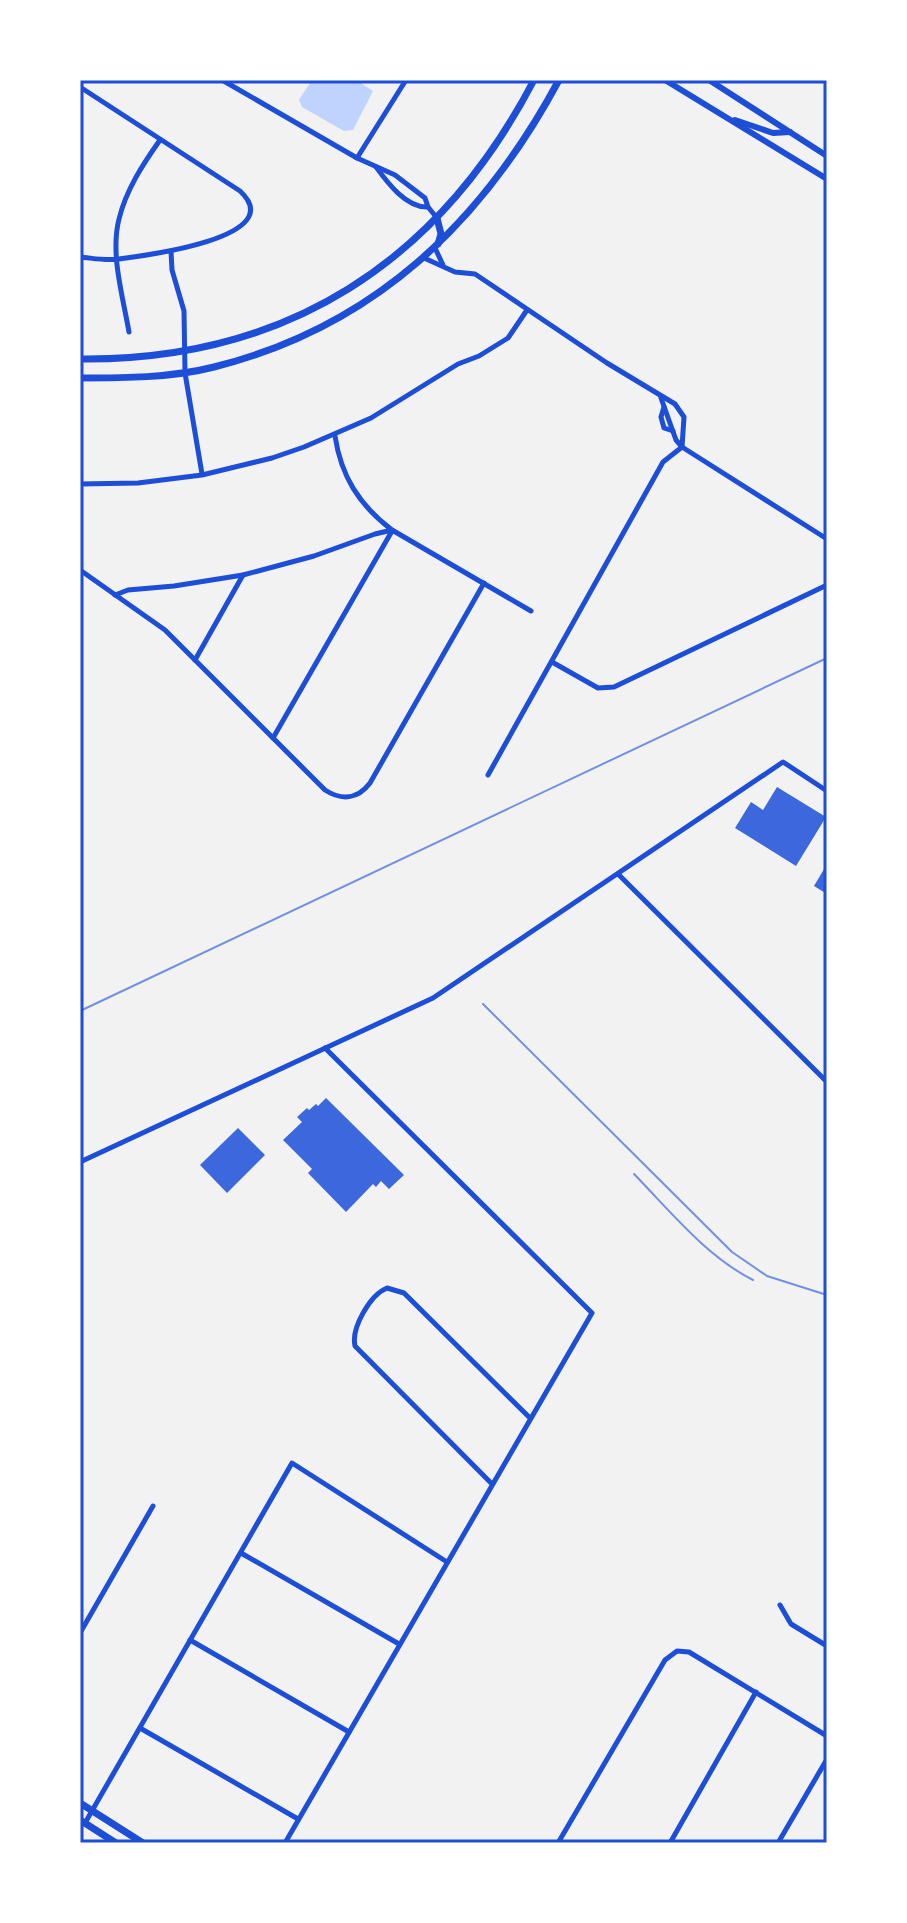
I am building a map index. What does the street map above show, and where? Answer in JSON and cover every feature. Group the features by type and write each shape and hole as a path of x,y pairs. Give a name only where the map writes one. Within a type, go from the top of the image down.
{"main road":[{"path":"80,359 125,360 184,353 231,342 287,320 344,292 396,256 437,218 486,161 534,80"},
{"path":"80,378 185,373 241,359 300,337 357,308 424,258 466,217 506,167 559,80"},
{"path":"436,247 441,234 437,218"},
{"path":"80,1803 143,1843"},
{"path":"82,1822 116,1843"}],"street":[{"path":"222,80 413,188 425,198 437,218"},
{"path":"357,158 406,80"},
{"path":"665,80 827,179"},
{"path":"709,80 827,156"},
{"path":"80,87 240,191 248,200 249,217 238,230 171,251 117,260 80,257"},
{"path":"724,116 773,133 791,132"},
{"path":"129,332 117,260 119,220 139,169 160,140"},
{"path":"375,166 390,186 419,207 428,207"},
{"path":"436,247 443,266"},
{"path":"171,251 172,270 184,311 185,373 202,475"},
{"path":"424,258 455,272 475,274 675,404 684,417 682,447 663,462 488,775"},
{"path":"80,484 138,483 202,475 272,458 335,435 401,402 458,364 479,356 508,338 527,310"},
{"path":"660,397 665,406 661,417 664,428 673,431 682,447 827,539"},
{"path":"335,435 341,464 356,496 376,518 531,611"},
{"path":"115,595 128,590 243,575 392,530"},
{"path":"273,738 392,530"},
{"path":"80,570 165,630 331,794 343,798 356,796 370,783 484,583"},
{"path":"195,660 243,575"},
{"path":"552,662 598,688 614,687 827,585"},
{"path":"80,1162 433,998 783,762 827,791"},
{"path":"618,874 827,1082"},
{"path":"285,1843 592,1313 325,1048"},
{"path":"492,1484 355,1346 356,1329 377,1293 393,1288 404,1293 530,1418"},
{"path":"82,1822 140,1728 292,1463 447,1562"},
{"path":"80,1633 153,1506"},
{"path":"241,1553 399,1644"},
{"path":"780,1605 791,1624 827,1646"},
{"path":"190,1640 349,1732"},
{"path":"558,1843 665,1660 677,1651 689,1652 827,1736"},
{"path":"670,1843 756,1692"},
{"path":"140,1728 298,1820"},
{"path":"778,1843 827,1759"}],"water":[{"path":"312,80 356,80 373,91 353,130 344,131 302,107 299,100"}],"building":[{"path":"777,787 826,817 796,866 735,828 751,802 763,810"},
{"path":"827,864 827,894 814,886"},
{"path":"326,1098 404,1175 389,1189 381,1181 376,1187 373,1184 346,1212 308,1173 312,1169 283,1140 302,1122 297,1117"},
{"path":"238,1128 265,1155 227,1193 200,1165"}],"railway":[{"path":"80,1011 827,658"},
{"path":"483,1004 732,1252 767,1276 827,1295"},
{"path":"634,1174 704,1246 753,1280"}]}
